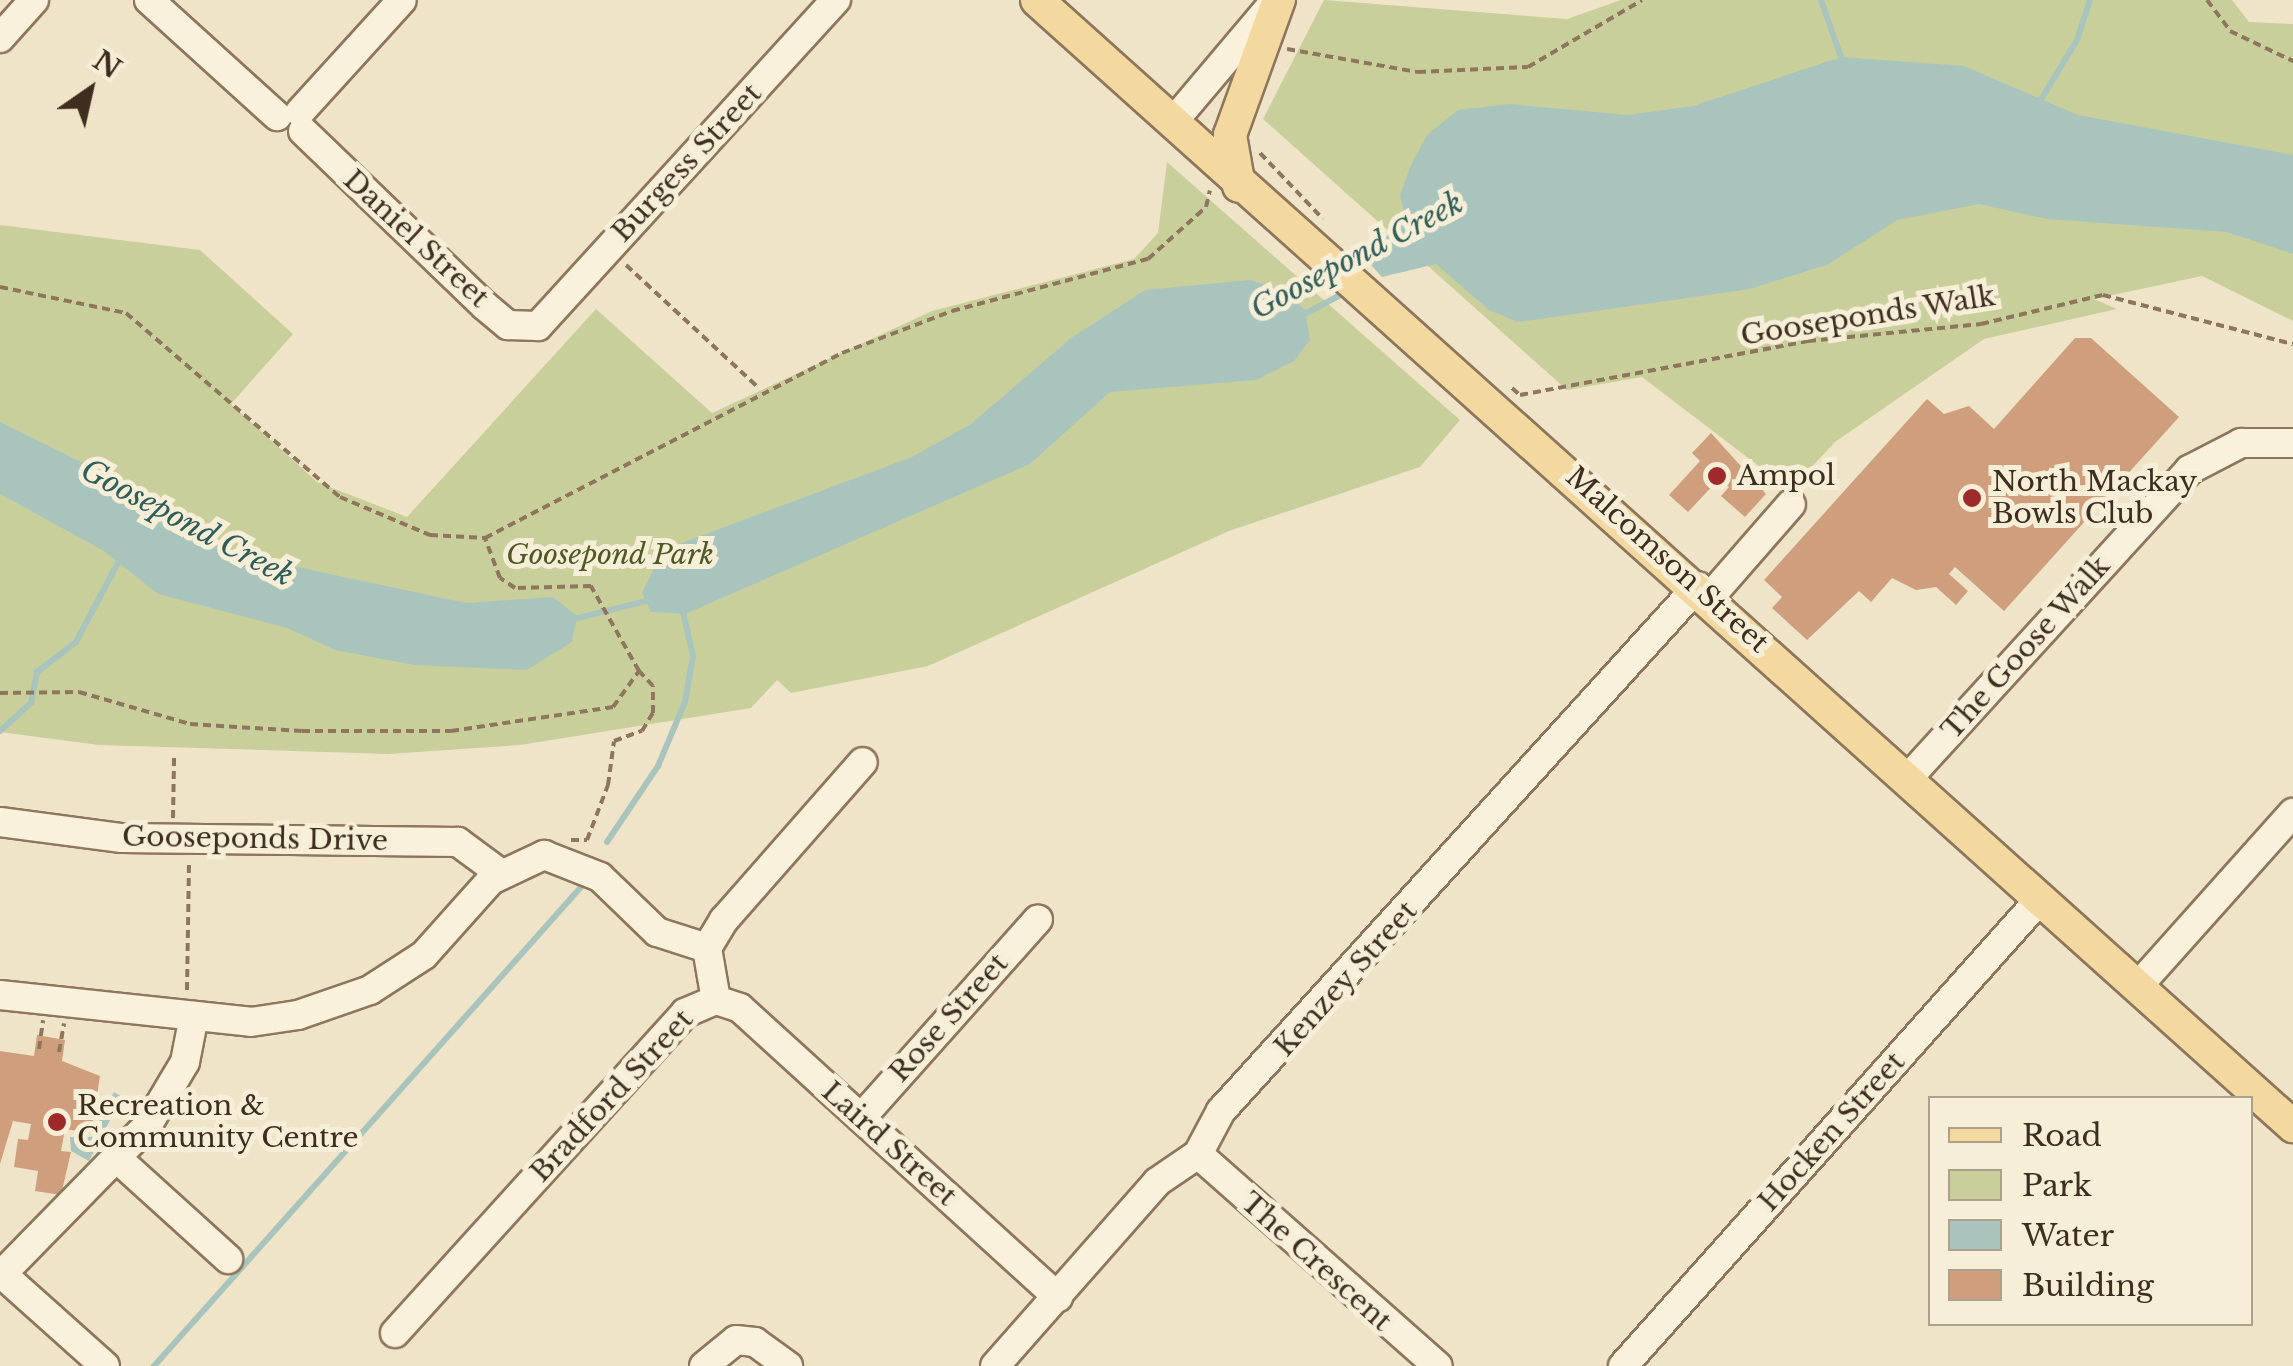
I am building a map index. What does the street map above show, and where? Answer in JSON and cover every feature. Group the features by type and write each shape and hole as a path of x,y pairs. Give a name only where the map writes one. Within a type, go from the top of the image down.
{"main road":[{"name":"Malcomson Street","path":"1038,0 1240,186 1327,245 1395,326 1704,591 2293,1126"},
{"path":"1240,186 1230,135 1278,0"}],"street":[{"path":"0,38 34,0"},
{"name":"Daniel Street","path":"149,0 294,120 485,306 508,324 538,326"},
{"path":"294,120 402,0"},
{"name":"Burgess Street","path":"538,326 836,0"},
{"path":"1172,124 1278,0"},
{"name":"The Goose Walk","path":"1909,777 2189,470 2241,443 2293,443"},
{"name":"Kenzey Street","path":"995,1366 1158,1182 1198,1154 1221,1112 1704,591 1791,504"},
{"path":"0,995 252,1022 298,1015 370,990 440,942 500,873 518,861 561,857 600,876 644,924 707,948 863,762"},
{"path":"2139,986 2293,813"},
{"name":"Gooseponds Drive","path":"0,822 122,838 458,842 500,873"},
{"name":"Hocken Street","path":"1623,1366 2040,898"},
{"name":"Rose Street","path":"861,1118 1038,919"},
{"name":"Bradford Street","path":"395,1333 685,1014 716,1000 707,948"},
{"name":"Laird Street","path":"716,1000 740,1008 1058,1297"},
{"path":"106,1366 1,1275 120,1161 185,1062 194,1016"},
{"name":"The Crescent","path":"1198,1154 1438,1366"},
{"path":"120,1161 228,1258"},
{"path":"704,1366 736,1340 755,1342 788,1366"}],"path":[{"path":"1278,48 1418,72 1528,68 1642,0"},
{"path":"2207,0 2230,31 2293,61"},
{"path":"1252,146 1327,245"},
{"path":"0,286 126,313 340,498 430,534 485,538 760,389 939,316 1148,258 1212,198 1202,179"},
{"path":"608,248 760,389"},
{"name":"Gooseponds Walk","path":"1504,382 1520,395 1808,342 1981,324 2103,295 2293,344"},
{"path":"485,538 500,578 516,588 590,586 639,670 653,686 654,713 642,731 614,741 587,840 564,847"},
{"path":"0,693 79,692 190,724 420,733 602,712 623,699 639,670"},
{"path":"174,758 175,832"},
{"path":"184,847 192,882 184,967 194,1016"},
{"path":"39,1049 44,1015"},
{"path":"59,1052 65,1018"}],"green space":[{"path":"1324,0 1567,19 1621,0 2232,0 2249,22 2293,24 2293,321 2202,276 2094,299 2117,309 1984,339 1835,442 1790,490 1642,377 1567,390 1263,119"},
{"name":"Goosepond Park","path":"1167,162 1460,420 1420,467 1229,531 928,666 791,693 777,680 751,708 520,745 389,754 99,745 0,732 0,225 200,250 293,334 231,404 317,482 407,517 596,309 712,413 932,311 1134,259 1158,233"}],"water":[{"path":"1841,57 1964,66 2078,115 2293,155 2293,254 2227,232 2047,219 1979,204 1897,220 1829,264 1750,289 1518,322 1489,310 1436,264 1382,277 1362,255 1406,221 1400,195 1411,165 1427,135 1458,110 1509,104 1628,115 1693,106"},
{"path":"1250,280 1284,291 1305,310 1310,340 1294,361 1256,380 1110,392 1030,464 685,614 651,612 642,593 663,550 912,457 971,424 1071,338 1145,290"},
{"path":"0,422 146,494 223,551 466,603 553,597 577,616 572,642 527,670 414,665 335,650 287,628 158,594 104,551 0,494"},
{"path":"114,1092 122,1097 89,1161 71,1151 70,1137 91,1137"}],"building":[{"name":"North Mackay Bowls Club","path":"2075,338 2091,338 2179,417 2004,611 1955,567 1949,574 1968,591 1956,605 1936,587 1916,590 1892,578 1871,602 1859,591 1807,640 1772,608 1782,597 1764,580 1927,399 1944,414 1969,406 1994,429"},
{"name":"Ampol","path":"1711,433 1766,494 1745,517 1721,496 1729,487 1719,479 1688,512 1669,495 1700,461 1692,453"},
{"name":"Recreation & Community Centre","path":"37,1035 65,1040 62,1061 100,1076 91,1133 65,1129 61,1151 71,1152 61,1195 35,1191 38,1171 14,1167 18,1139 28,1140 31,1124 13,1121 0,1164 0,1051 34,1056"}],"waterway":[{"path":"1821,0 1841,57"},
{"path":"2042,98 2077,40 2090,0"},
{"name":"Goosepond Creek","path":"1301,316 1348,291"},
{"path":"0,731 31,703 37,672 76,642 120,559"},
{"name":"Goosepond Creek","path":"570,620 650,600"},
{"path":"607,842 658,766 685,702 693,656 682,607"},
{"path":"154,1366 581,887"}],"place":[{"name":"Ampol","path":"1717,476"},
{"name":"North Mackay Bowls Club","path":"1972,498"},
{"name":"Recreation & Community Centre","path":"57,1122"}]}
